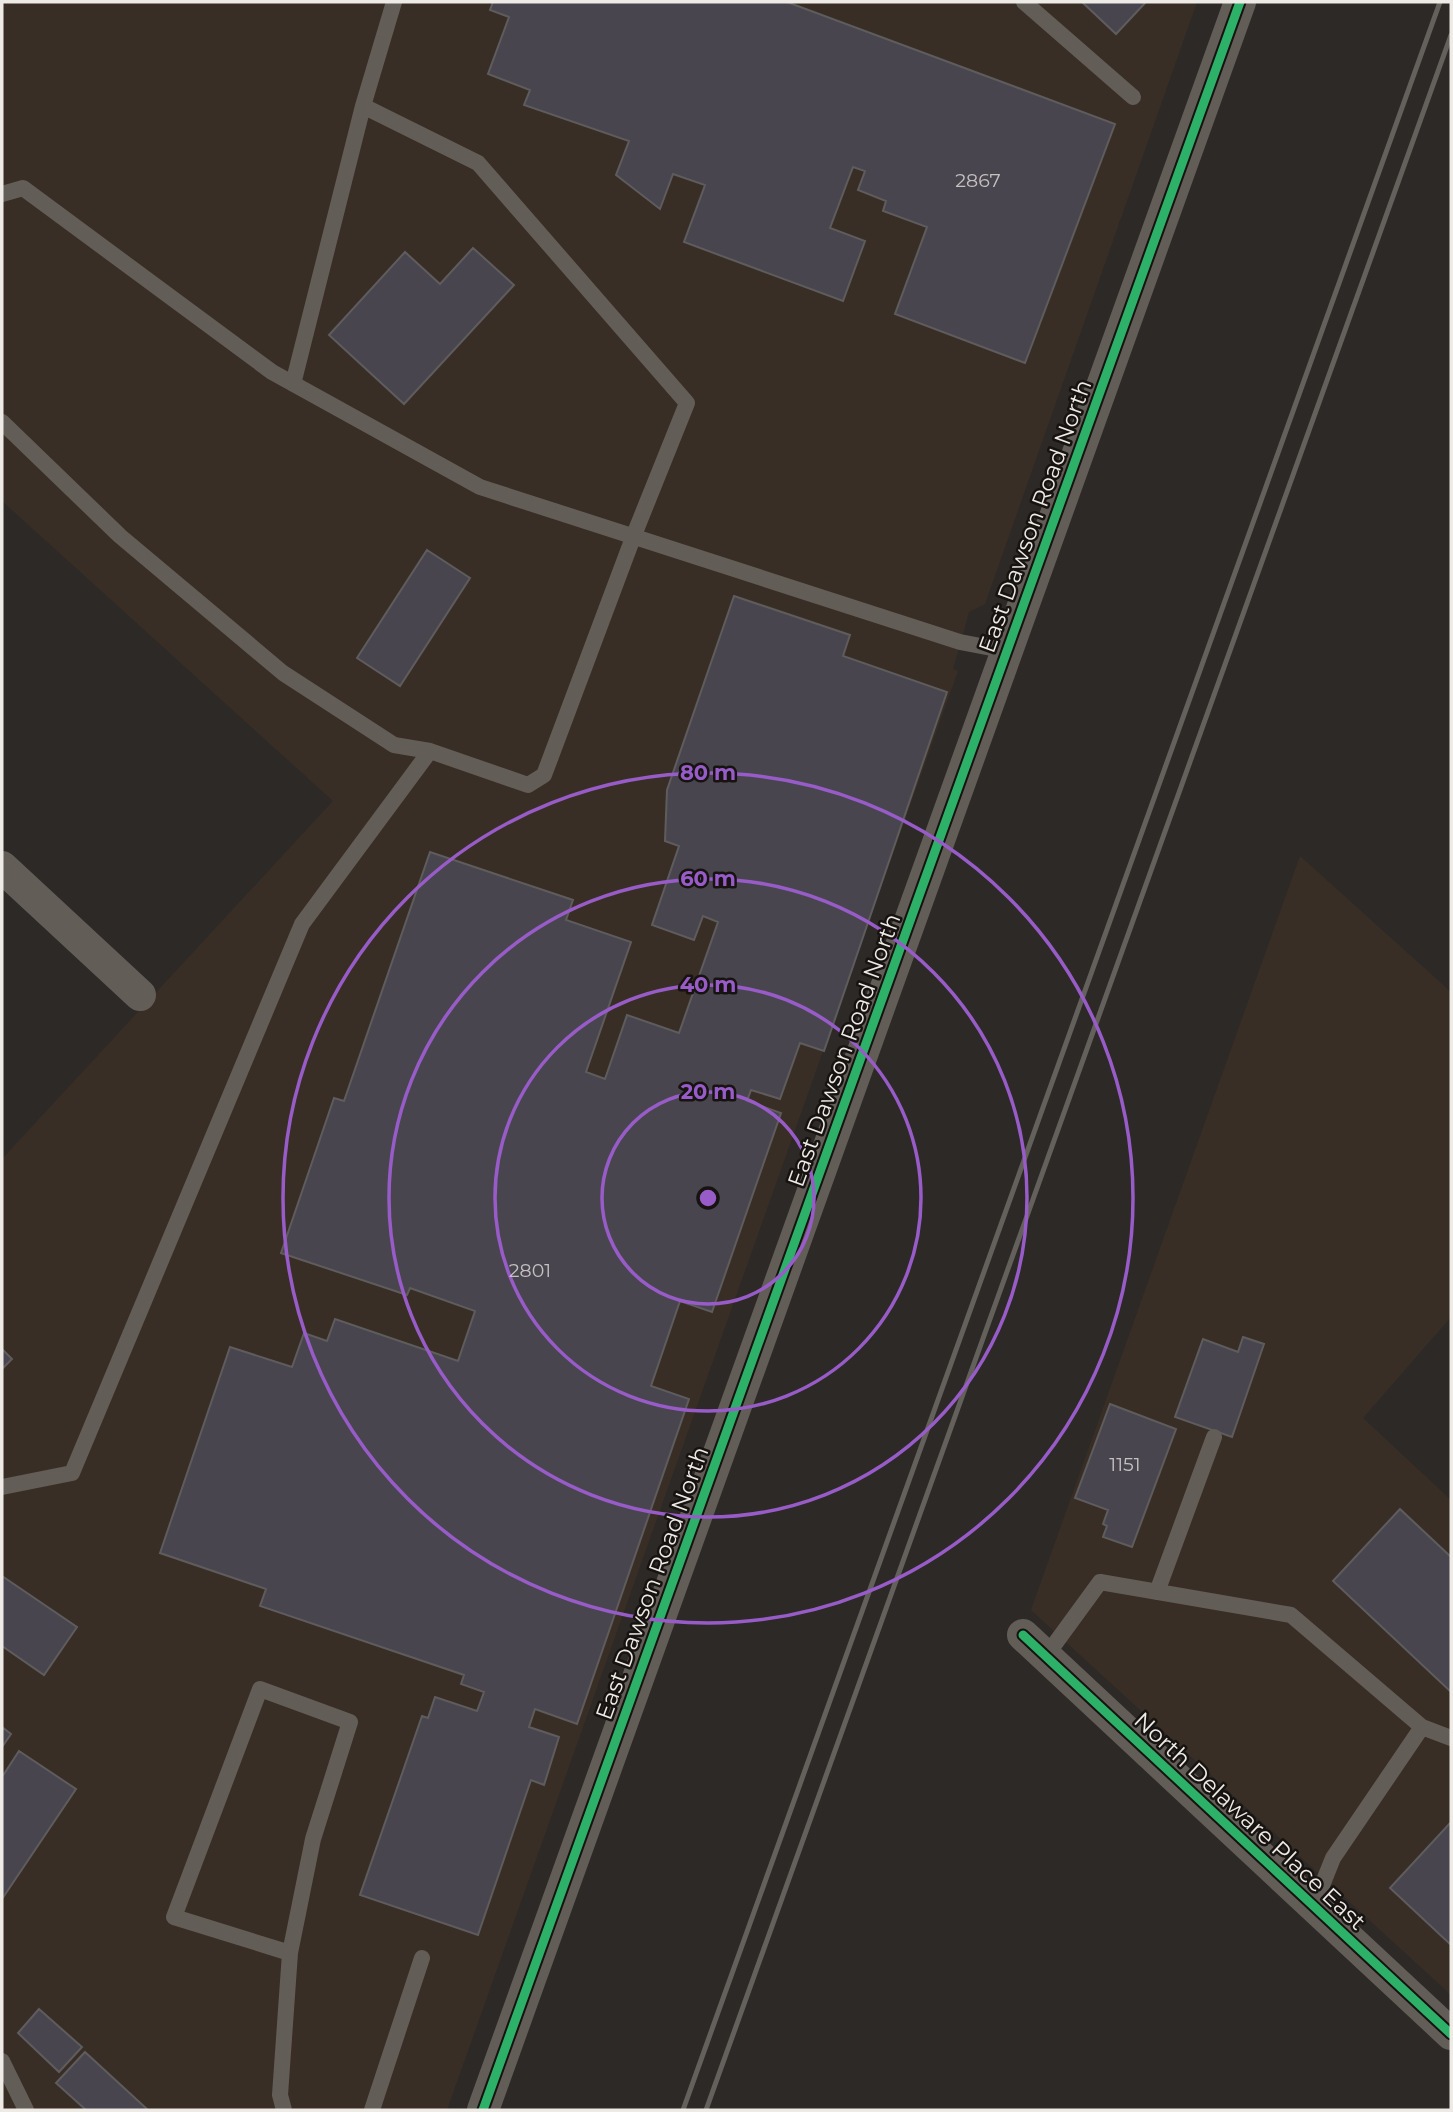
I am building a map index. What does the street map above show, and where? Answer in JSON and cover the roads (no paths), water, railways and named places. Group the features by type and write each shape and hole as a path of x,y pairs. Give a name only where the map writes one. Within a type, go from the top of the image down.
{"street":[{"name":"East Dawson Road North","path":"483,2110 1240,2"},
{"path":"2,867 140,995"},
{"name":"North Delaware Place East","path":"1035,1646 1451,2034"}],"lane":[{"path":"293,383 363,106 394,2"},
{"path":"1024,2 1133,97"},
{"path":"2,422 120,536 283,673 394,745 430,751 528,785 544,775 634,535 687,403 478,163 363,106"},
{"path":"2,194 23,188 272,372 480,487 960,642 1007,651"},
{"path":"2,1487 72,1473 302,924 430,751"},
{"path":"1157,1592 1214,1437"},
{"path":"1035,1646 1100,1582 1291,1615 1422,1727 1451,1738"},
{"path":"284,2110 280,2095 290,1952 313,1839 350,1722 260,1689 174,1917 290,1952"},
{"path":"1313,1908 1332,1858 1422,1727"},
{"path":"372,2110 422,1958"},
{"path":"2,2061 26,2110"}],"railway":[{"path":"683,2110 1440,2"},
{"path":"706,2110 1451,35"}]}
